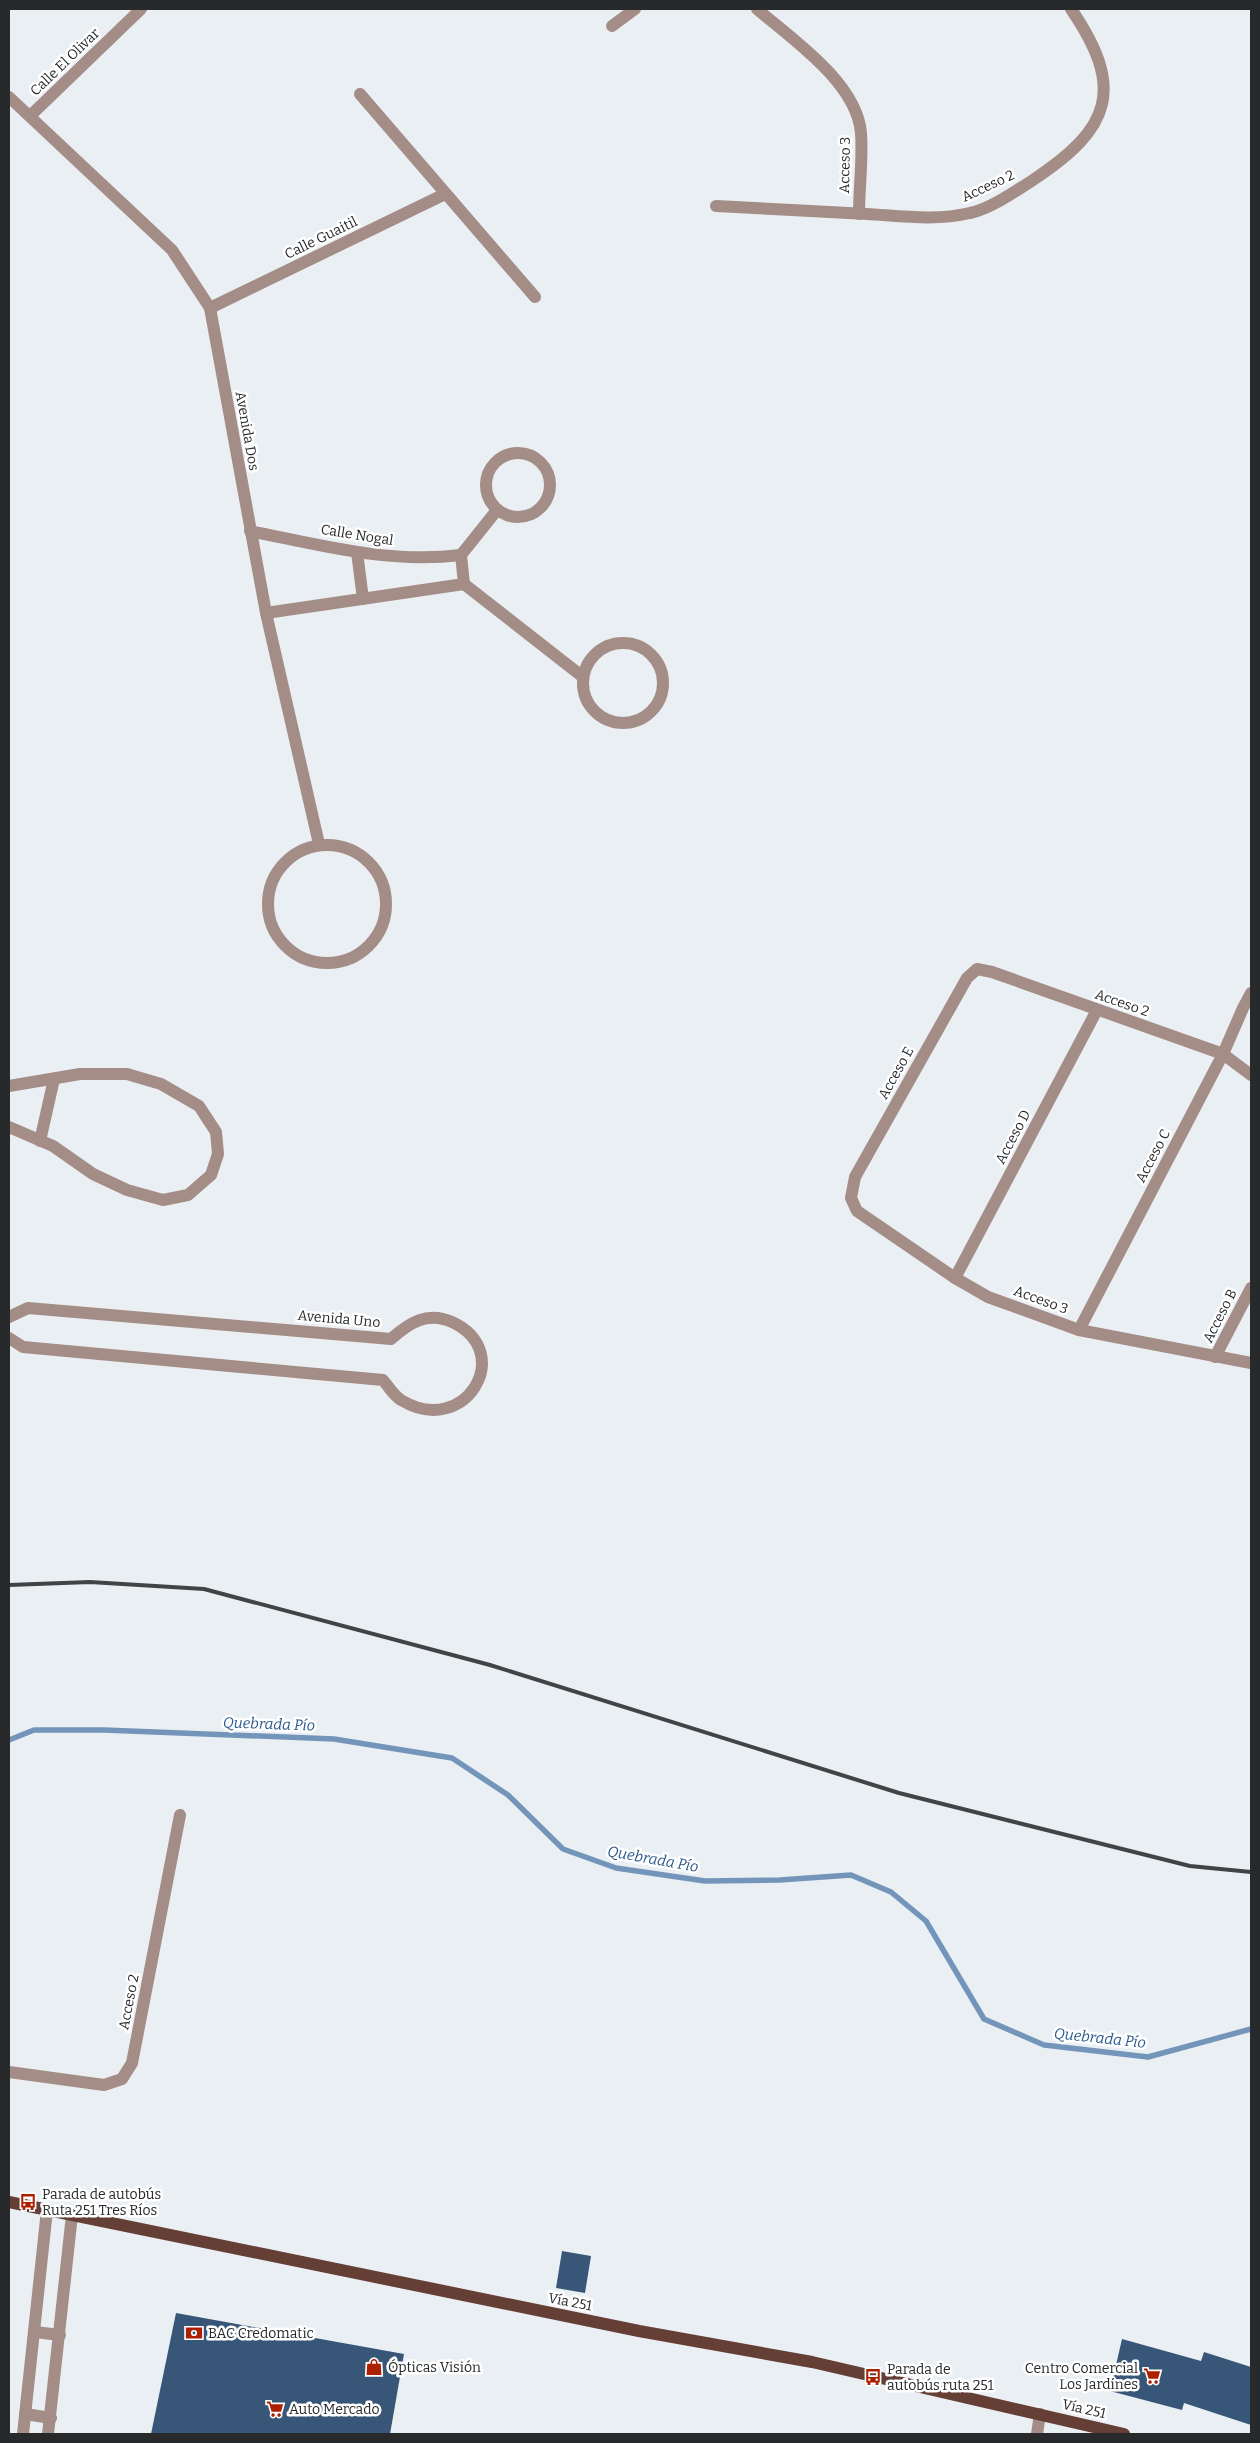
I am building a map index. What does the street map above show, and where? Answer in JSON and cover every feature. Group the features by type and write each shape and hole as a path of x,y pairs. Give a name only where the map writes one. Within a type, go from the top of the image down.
{"main road":[{"name":"Vía 251","path":"9,2202 590,2321 812,2362 1124,2434"}],"street":[{"name":"Calle El Olivar","path":"30,116 142,9"},
{"path":"612,26 635,9"},
{"name":"Acceso 3","path":"757,9 832,74 852,106 861,131 859,214"},
{"name":"Acceso 2","path":"716,206 929,217 971,213 1008,196 1080,145 1099,116 1105,92 1100,58 1071,9"},
{"path":"360,94 535,297"},
{"name":"Avenida Dos","path":"9,97 172,250 210,308 266,612 318,844"},
{"name":"Calle Guaitil","path":"210,308 445,194"},
{"path":"516,453 528,455 538,460 545,468 549,478 550,489 541,508 532,514 521,517 510,516 497,510 490,501 486,490 487,475 493,465 506,456 516,453"},
{"path":"497,510 460,555 464,584 583,677"},
{"name":"Calle Nogal","path":"250,531 358,552 431,558 460,555"},
{"path":"358,552 363,599"},
{"path":"266,612 464,584"},
{"path":"613,644 638,646 650,654 658,666 663,679 662,691 657,704 650,713 638,720 624,723 610,721 598,715 588,704 583,691 583,677 587,665 595,654 613,644"},
{"path":"318,844 340,845 367,858 380,874 387,894 385,920 376,938 361,953 342,962 325,964 305,959 286,947 273,930 267,909 269,888 277,869 299,850 318,844"},
{"name":"Acceso 2","path":"978,970 992,972 1224,1054 1251,1075"},
{"name":"Acceso E","path":"851,1198 855,1177 967,978 978,970"},
{"name":"Acceso C","path":"1079,1330 1224,1054 1242,1008 1251,993"},
{"name":"Acceso D","path":"955,1278 1097,1010"},
{"path":"9,1086 80,1074 127,1074 161,1084 199,1106 216,1132 218,1154 211,1175 188,1195 162,1200 127,1190 93,1174 53,1146 9,1127"},
{"path":"40,1141 54,1079"},
{"name":"Acceso 3","path":"851,1198 858,1211 955,1278 988,1297 1079,1330 1251,1363"},
{"name":"Acceso B","path":"1215,1357 1251,1288"},
{"name":"Avenida Uno","path":"9,1317 28,1308 391,1339 406,1326 427,1317 445,1319 464,1328 475,1339 481,1356 481,1374 474,1390 463,1401 444,1410 422,1408 400,1400 383,1380 23,1347 9,1338"},
{"name":"Acceso 2","path":"9,2072 104,2085 122,2079 132,2063 180,1815"},
{"path":"23,2434 47,2210"},
{"path":"48,2434 72,2215"},
{"path":"35,2332 60,2335"},
{"path":"26,2414 51,2418"},
{"path":"1037,2434 1040,2414"}],"building":[{"path":"562,2251 591,2256 585,2293 556,2288"},
{"name":"Auto Mercado","path":"176,2313 404,2354 390,2434 151,2434"},
{"path":"1122,2339 1201,2361 1204,2352 1251,2367 1251,2425 1184,2403 1182,2410 1110,2391"}],"waterway":[{"name":"Quebrada Pío","path":"9,1740 34,1730 104,1730 334,1739 452,1758 508,1795 563,1849 616,1868 705,1881 780,1880 851,1875 891,1892 926,1921 984,2019 1044,2045 1148,2057 1251,2029"}],"railway":[{"path":"9,1585 90,1582 204,1589 490,1665 899,1793 1190,1866 1251,1872"}],"place":[{"name":"Parada de autobús Ruta 251 Tres Ríos","path":"28,2202"},
{"name":"BAC Credomatic","path":"194,2333"},
{"name":"Ópticas Visión","path":"374,2367"},
{"name":"Centro Comercial Los Jardines","path":"1152,2376"},
{"name":"Parada de autobús ruta 251","path":"873,2377"},
{"name":"Auto Mercado","path":"275,2409"}]}
